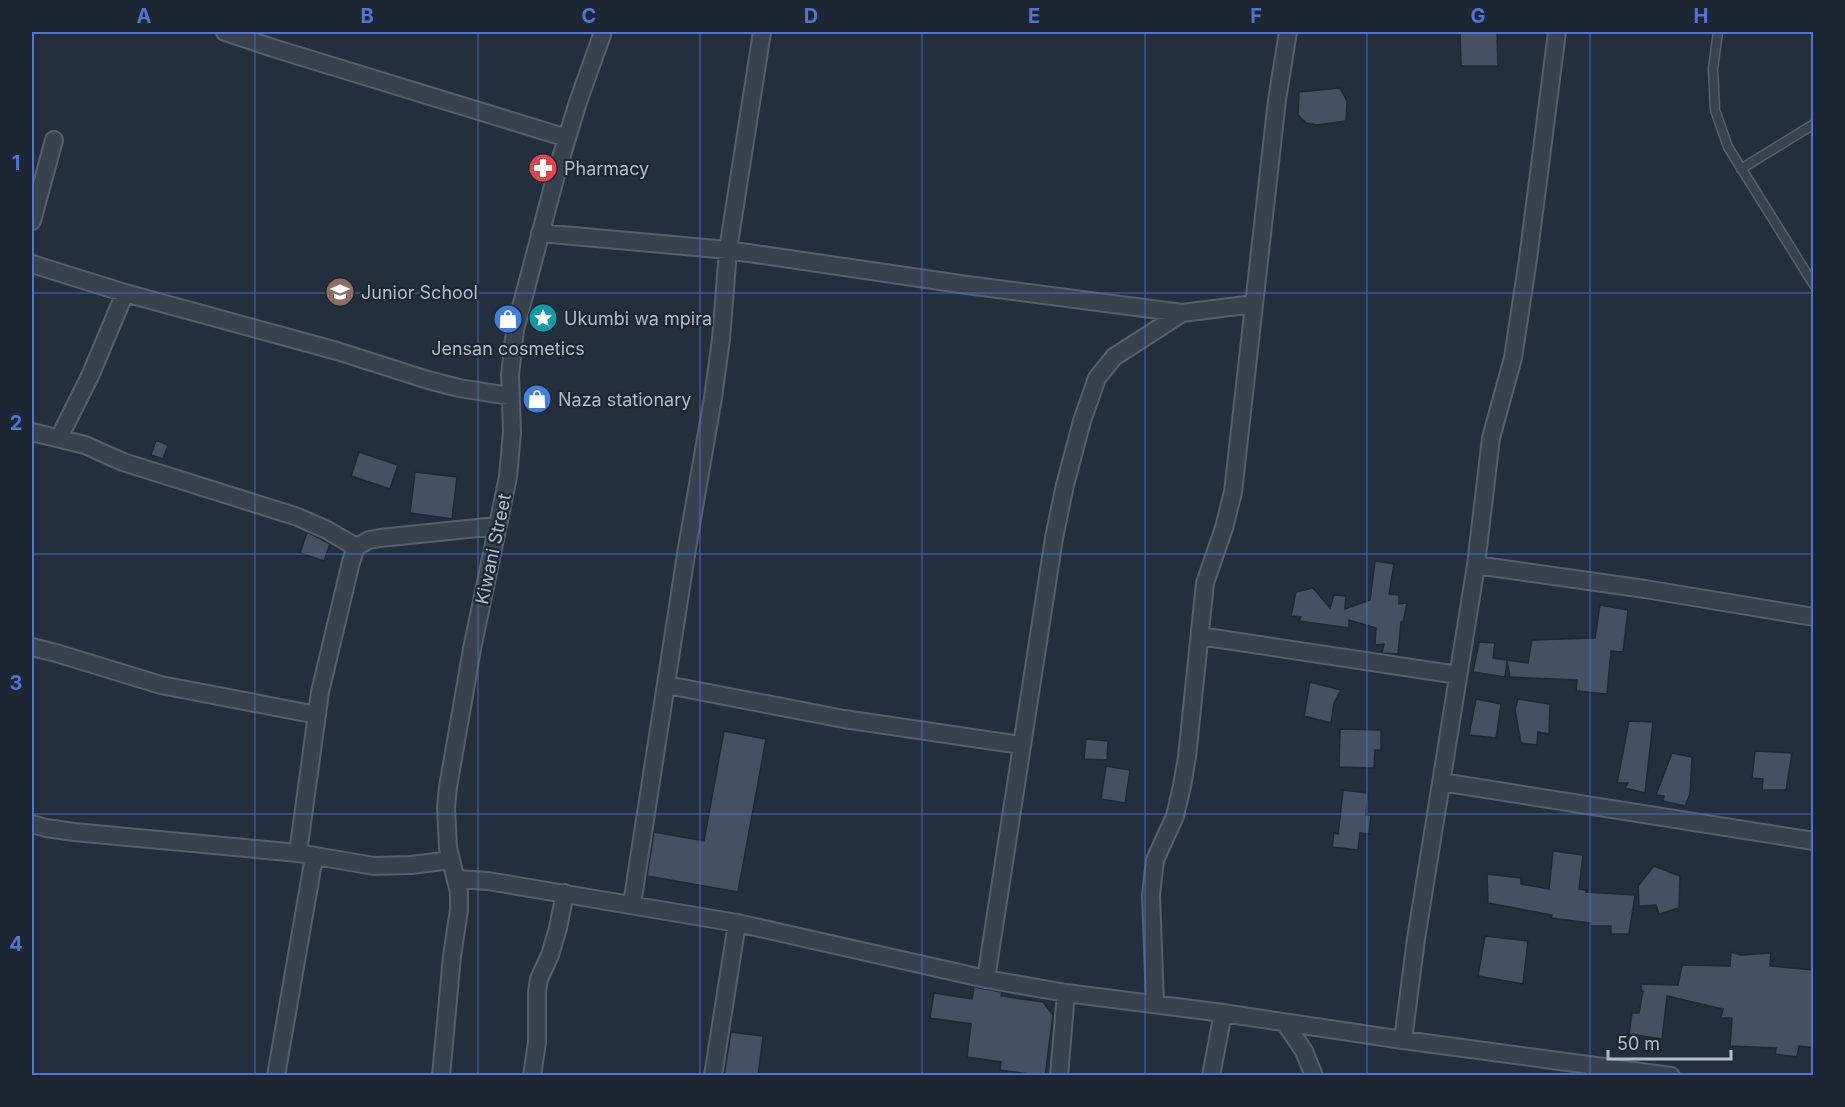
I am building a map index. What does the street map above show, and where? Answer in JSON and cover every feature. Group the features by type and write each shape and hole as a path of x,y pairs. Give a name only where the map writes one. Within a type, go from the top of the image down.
{"street":[{"path":"225,32 567,138"},
{"name":"Kiwani Street","path":"441,1076 452,956 459,910 457,879 446,829 448,786 472,649 511,458 512,432 509,396 515,330 567,138 603,32"},
{"path":"632,904 687,548 713,398 721,339 728,250 762,32"},
{"path":"1155,1003 1151,895 1155,860 1175,816 1182,786 1205,584 1224,528 1233,492 1277,100 1288,32"},
{"path":"1402,1040 1476,565 1491,438 1513,358 1557,32"},
{"path":"32,221 54,140"},
{"path":"540,233 728,250 1182,313 1254,304"},
{"path":"32,264 125,293 336,351 428,380 459,388 509,396"},
{"path":"59,438 90,376 125,293"},
{"path":"986,979 1021,745 1061,506 1082,422 1097,378 1114,357 1182,313"},
{"path":"32,432 85,445 123,462 298,516 356,547"},
{"path":"276,1076 306,855 317,715 352,555 356,547 369,540 497,526"},
{"path":"1476,565 1645,589 1814,617"},
{"path":"1200,636 1458,675"},
{"path":"32,647 161,685 317,715"},
{"path":"667,685 844,718 1021,745"},
{"path":"1441,782 1814,841"},
{"path":"32,824 74,832 306,855 374,866 411,865 451,860"},
{"path":"457,879 488,881 565,893 737,923 986,979 1066,993 1155,1003 1402,1040 1558,1068 1671,1076"},
{"path":"532,1076 537,1042 539,979 550,955 565,893"},
{"path":"713,1076 737,923"},
{"path":"1059,1076 1066,993"},
{"path":"1211,1076 1223,1013"},
{"path":"1285,1023 1304,1051 1314,1076"}],"lane":[{"path":"1718,32 1713,69 1714,110 1728,147 1814,285"},
{"path":"1742,169 1814,124"}],"building":[{"path":"1460,32 1497,32 1498,66 1461,66"},
{"path":"1340,88 1347,101 1346,121 1317,125 1306,123 1298,115 1299,92"},
{"path":"156,440 168,445 163,459 151,455"},
{"path":"359,452 398,465 390,489 351,476"},
{"path":"415,472 457,477 452,519 410,513"},
{"path":"307,532 330,544 324,561 300,553"},
{"path":"1375,561 1394,564 1389,594 1399,595 1399,604 1407,603 1403,622 1401,622 1398,654 1382,653 1384,644 1375,645 1376,628 1349,620 1349,628 1299,621 1301,617 1291,616 1296,592 1313,588 1330,608 1334,595 1346,596 1345,609 1370,600"},
{"path":"1600,605 1628,610 1623,652 1611,651 1607,694 1576,691 1577,680 1510,677 1507,661 1505,677 1473,672 1479,642 1495,643 1493,658 1528,663 1532,640 1595,638"},
{"path":"1310,682 1341,690 1334,703 1331,723 1304,716"},
{"path":"1476,699 1501,704 1496,738 1469,735"},
{"path":"1518,699 1550,704 1549,734 1538,732 1537,745 1521,743 1515,710"},
{"path":"1629,721 1653,722 1645,793 1625,788 1628,783 1617,783"},
{"path":"1340,729 1381,730 1381,750 1375,750 1374,768 1339,767"},
{"path":"724,731 766,739 738,892 647,876 654,832 704,841"},
{"path":"1086,739 1108,741 1107,760 1084,759"},
{"path":"1755,751 1792,753 1786,790 1762,790 1763,779 1752,778"},
{"path":"1672,753 1692,757 1690,794 1685,806 1663,801 1664,796 1656,795"},
{"path":"1106,766 1130,770 1125,803 1101,799"},
{"path":"1343,790 1368,793 1366,815 1371,815 1369,834 1360,833 1358,850 1332,847 1334,833 1338,834"},
{"path":"1553,851 1583,855 1579,889 1586,890 1586,892 1635,895 1629,934 1611,934 1611,926 1589,926 1590,923 1551,918 1552,915 1488,903 1487,874 1521,878 1521,884 1549,889"},
{"path":"1654,866 1680,876 1679,908 1659,914 1656,905 1639,906 1638,886"},
{"path":"1485,936 1528,941 1523,984 1478,976"},
{"path":"1731,952 1741,955 1771,953 1770,966 1814,970 1814,1048 1799,1046 1797,1057 1775,1054 1776,1048 1730,1046 1732,1018 1721,1018 1723,1009 1667,996 1662,1039 1629,1034 1632,1013 1639,1013 1643,991 1641,984 1678,985 1682,965 1730,966"},
{"path":"974,987 1002,992 1001,996 1043,1002 1053,1015 1045,1076 1000,1070 1001,1062 967,1057 971,1024 930,1018 934,993 972,999"},
{"path":"731,1032 763,1036 758,1076 724,1076"}],"place":[{"name":"Pharmacy","path":"543,168"},
{"name":"Junior School","path":"340,292"},
{"name":"Ukumbi wa mpira","path":"543,318"},
{"name":"Jensan cosmetics","path":"508,319"},
{"name":"Naza stationary","path":"537,399"}]}
